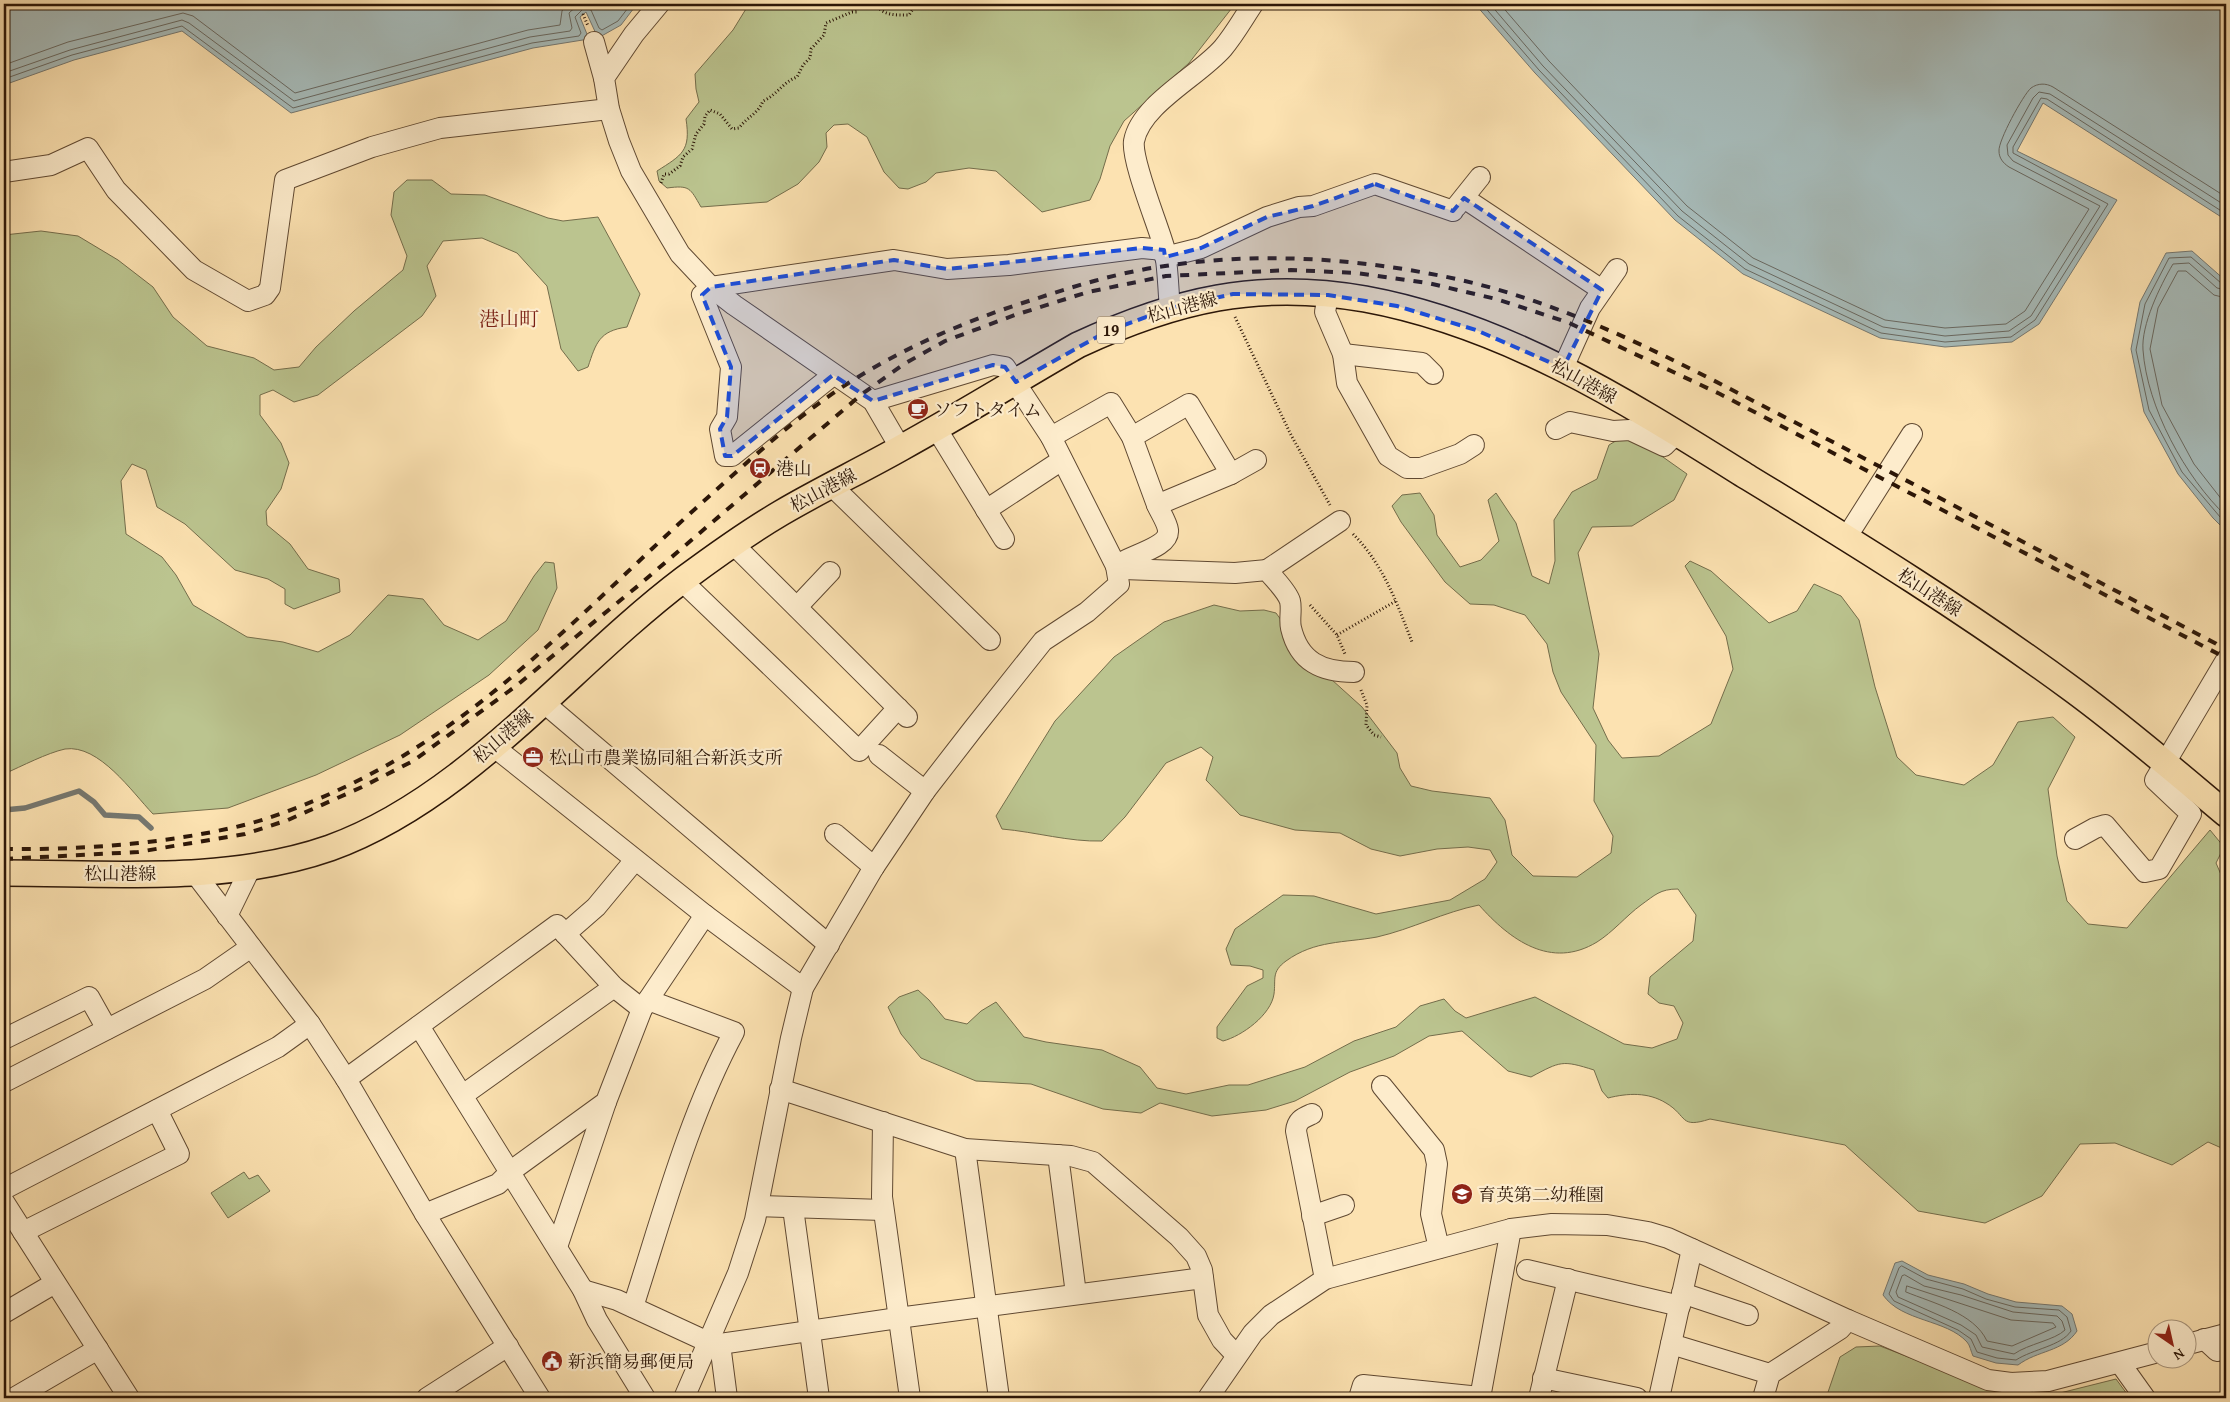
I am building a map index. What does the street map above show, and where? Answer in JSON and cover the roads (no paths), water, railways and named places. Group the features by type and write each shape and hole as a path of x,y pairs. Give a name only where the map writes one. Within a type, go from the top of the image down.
{"main road":[{"name":"松山港線","path":"4,873 194,872 250,869 283,862 332,847 380,824 423,799 493,746 682,581 780,513 901,449 1078,345 1170,308 1229,295 1268,292 1363,299 1441,319 1518,347 1563,368 1677,433 1846,538 2074,690 2226,814"}],"street":[{"path":"604,78 634,34 659,4"},
{"path":"1170,308 1165,254 1140,171 1134,142 1143,121 1160,103 1195,75 1223,48 1253,4"},
{"path":"594,42 618,141 631,170 680,254 711,287 833,375 873,401 901,449"},
{"path":"4,172 51,165 88,148 116,190 194,270 248,301 265,295 270,288 285,180 372,147 440,128 609,109"},
{"path":"1454,210 1480,177"},
{"path":"833,375 732,456 725,456 720,429 727,417 731,367 702,295 711,287 894,260 947,269 1009,265 1142,248 1165,254 1201,248 1267,217 1298,207 1313,206 1375,184 1454,210 1602,290"},
{"path":"1563,368 1590,308 1617,268"},
{"path":"1328,295 1325,312 1344,354 1347,383 1388,456 1407,468 1421,468 1460,454 1474,445"},
{"path":"1344,354 1422,363 1433,374"},
{"path":"684,1398 714,1343 758,1206 780,1089 803,988 874,867 925,791 1043,641 1086,612 1119,584 1116,566 1050,437 1005,367 993,365 873,401"},
{"path":"1050,437 1111,403 1132,437 1156,505 1168,530 1166,539 1161,545 1124,559 1116,566"},
{"path":"1132,437 1189,404 1231,474"},
{"path":"1556,429 1570,422 1613,431 1630,430 1664,446 1677,433"},
{"path":"936,428 1004,539"},
{"path":"1846,538 1912,434"},
{"path":"986,510 1062,460"},
{"path":"1156,505 1231,474 1256,460"},
{"path":"831,485 990,640"},
{"path":"1116,566 1123,569 1235,573 1267,570 1340,522"},
{"path":"682,581 859,750 903,713 733,544"},
{"path":"1267,570 1290,601 1291,628 1297,644 1306,657 1324,670 1354,672"},
{"path":"797,607 830,572"},
{"path":"2075,840 2095,828 2105,825 2145,872 2159,869 2191,814 2155,780 2226,660"},
{"path":"543,702 829,945"},
{"path":"493,746 705,915 803,988"},
{"path":"878,755 925,791"},
{"path":"835,834 874,867"},
{"path":"565,934 596,907 635,860"},
{"path":"227,916 250,869"},
{"path":"194,872 310,1024 346,1079 426,1214 540,1398"},
{"path":"557,1247 606,1102 645,1005 705,915"},
{"path":"346,1079 557,925 614,987 645,1005 734,1032 712,1072 698,1106 633,1307"},
{"path":"4,1082 205,979 251,947"},
{"path":"462,1095 614,987"},
{"path":"4,1039 89,997 107,1029"},
{"path":"4,1189 278,1047 310,1024"},
{"path":"419,1026 557,1247 583,1290 597,1320 645,1398"},
{"path":"1382,1086 1434,1150 1437,1164 1430,1214 1439,1248"},
{"path":"780,1089 966,1149 1058,1155 1093,1162 1179,1237 1196,1256 1203,1278 1208,1315 1222,1340 1236,1355"},
{"path":"426,1214 498,1184 510,1171 606,1102"},
{"path":"14,1228 179,1154 157,1110"},
{"path":"1312,1114 1301,1118 1296,1125 1296,1131 1325,1279"},
{"path":"883,1122 883,1210 910,1398"},
{"path":"966,1149 999,1398"},
{"path":"1058,1155 1076,1294"},
{"path":"4,1202 14,1228 56,1283 129,1398"},
{"path":"1312,1216 1344,1205"},
{"path":"758,1206 883,1210"},
{"path":"793,1208 819,1398"},
{"path":"1208,1398 1253,1333 1271,1315 1325,1279 1511,1229 1552,1224 1606,1225 1648,1232 1692,1249 1848,1320 1988,1380 2012,1382 2044,1390 2120,1362 2148,1355"},
{"path":"1360,1398 1363,1385 1480,1398 1511,1229"},
{"path":"1659,1398 1692,1249"},
{"path":"1526,1270 1748,1315"},
{"path":"583,1290 633,1307 714,1343 1203,1278"},
{"path":"1539,1398 1568,1280"},
{"path":"4,1313 56,1283"},
{"path":"1763,1398 1770,1374 1840,1330 1848,1320"},
{"path":"2198,1341 2226,1334"},
{"path":"2198,1342 2217,1351 2226,1348"},
{"path":"714,1343 727,1398"},
{"path":"1671,1344 1770,1374"},
{"path":"434,1396 508,1346"},
{"path":"14,1398 98,1349"},
{"path":"2120,1362 2145,1398"},
{"path":"1544,1378 1637,1398"}],"water":[{"path":"4,4 637,4 621,25 598,38 586,12 580,17 589,39 533,48 291,113 182,31 74,60 4,85"},
{"path":"1475,4 2226,4 2226,220 2043,103 2017,151 2117,200 2039,324 2012,342 1945,347 1880,338 1743,274 1675,220 1535,73"},
{"path":"2192,251 2226,281 2226,531 2213,518 2178,474 2144,412 2131,349 2140,302 2166,253"},
{"path":"1902,1261 1928,1275 1964,1284 1988,1294 2016,1302 2062,1306 2072,1314 2077,1331 2065,1343 2018,1365 1996,1363 1973,1356 1968,1343 1958,1334 1912,1316 1891,1304 1883,1295 1895,1263"}],"waterway":[{"path":"4,810 25,808 79,791 94,802 105,815 139,817 151,828"}],"railway":[{"path":"4,849 122,845 211,832 240,826 283,813 328,795 372,774 411,751 490,695 563,632 757,453 793,423 850,382 893,357 938,335 1008,308 1114,276 1148,269 1230,259 1328,260 1426,273 1477,284 1527,298 1575,316 1622,336 1714,381 2226,649"},
{"path":"4,859 138,852 245,834 288,820 362,787 413,761 516,686 639,585 862,394 904,364 945,341 1015,315 1088,292 1166,276 1291,270 1357,273 1428,283 1496,299 1567,322 1720,394 2226,658"}],"place":[{"name":"ソフトタイム","path":"918,409"},
{"name":"港山","path":"760,468"},
{"name":"松山市農業協同組合新浜支所","path":"533,757"},
{"name":"育英第二幼稚園","path":"1462,1194"},
{"name":"新浜簡易郵便局","path":"552,1361"}],"district":[{"name":"港山町","path":"509,318"}]}
